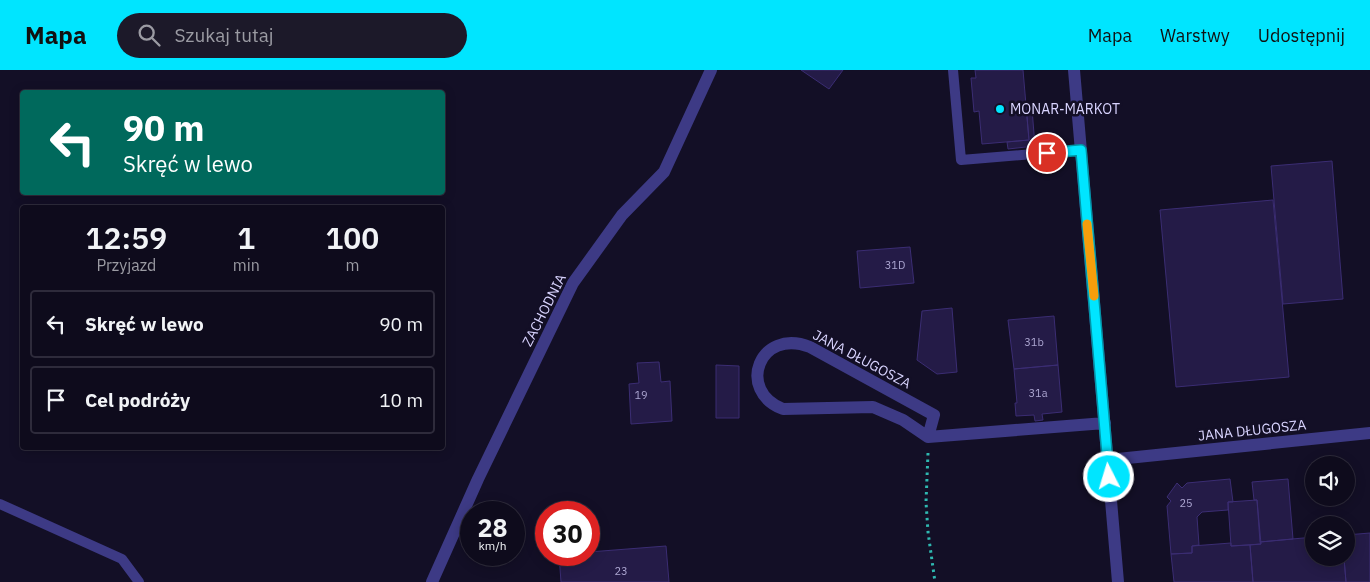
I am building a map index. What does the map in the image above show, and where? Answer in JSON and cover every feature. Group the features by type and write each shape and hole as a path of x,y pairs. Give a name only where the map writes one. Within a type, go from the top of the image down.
{"street":[{"name":"ZACHODNIA","path":"432,582 478,479 573,283 622,216 664,172 711,70"},
{"path":"1074,70 1118,582"},
{"name":"JANA DŁUGOSZA","path":"783,343 800,343 810,347 934,415 928,437 903,420 872,407 783,409 775,406 761,392 758,382 760,363 770,350 783,343"},
{"path":"928,437 1105,423"},
{"name":"JANA DŁUGOSZA","path":"1108,460 1370,433"}],"lane":[{"path":"954,70 961,160 1081,150"},
{"path":"0,504 122,560 138,582"}],"path":[{"path":"928,437 928,532 935,582"}],"building":[{"path":"801,70 843,70 829,89"},
{"name":"MONAR-MARKOT","path":"975,70 1023,70 1029,140 982,144 979,111 974,112 971,78 976,78"},
{"path":"1026,106 1032,109 1035,146 1008,149 1007,142 1029,140"},
{"path":"1332,161 1343,299 1283,304 1271,166"},
{"path":"1273,200 1289,377 1176,387 1160,210"},
{"path":"910,247 914,283 860,288 857,251"},
{"path":"952,308 957,372 937,374 917,360 922,311"},
{"path":"1054,316 1058,365 1014,369 1008,320"},
{"path":"659,362 661,382 670,381 672,421 631,424 629,384 639,383 637,363"},
{"path":"716,365 739,366 739,418 716,418"},
{"path":"1058,365 1062,412 1042,414 1043,420 1035,421 1034,415 1016,416 1015,403 1017,403 1014,369"},
{"path":"1230,479 1233,502 1228,502 1228,510 1202,512 1197,517 1199,545 1192,546 1192,553 1171,554 1167,506 1171,501 1167,497 1177,483 1182,488 1187,483"},
{"path":"1288,479 1293,539 1260,542 1257,500 1254,500 1252,482"},
{"path":"1257,500 1261,544 1231,546 1228,502"},
{"path":"1370,533 1370,582 1346,582 1345,566 1355,566 1355,534"},
{"path":"1305,538 1305,566 1345,566 1346,582 1253,582 1250,545 1261,544 1260,542"},
{"path":"1231,543 1231,546 1250,545 1253,582 1174,582 1171,554 1192,553 1192,546"},
{"path":"666,546 669,582 561,582 560,566 600,566 600,551"}],"slow traffic":[{"path":"1087,224 1094,296"}],"place":[{"name":"MONAR-MARKOT","path":"1000,109"}],"route":[{"path":"1047,153 1081,150 1109,477"}]}
